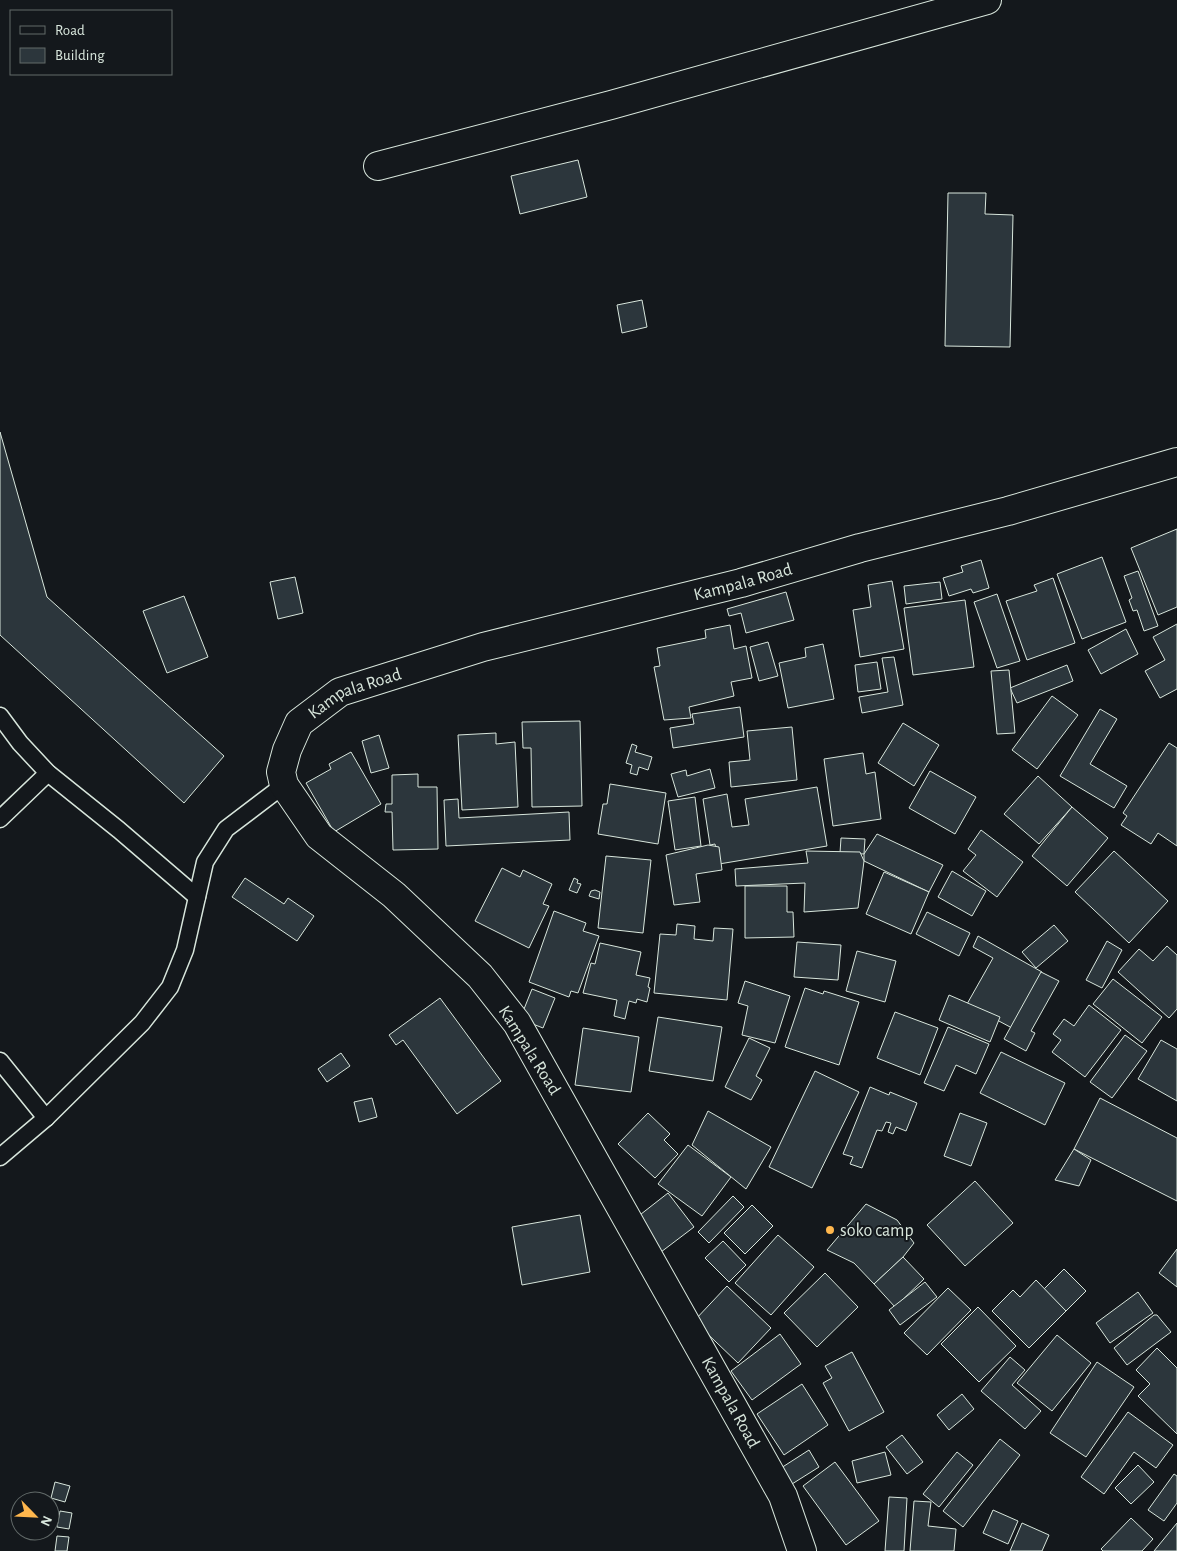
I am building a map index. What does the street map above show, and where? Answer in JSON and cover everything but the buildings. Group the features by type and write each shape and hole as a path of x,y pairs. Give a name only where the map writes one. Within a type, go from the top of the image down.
{"street":[{"path":"378,166 611,105 987,0"},
{"name":"Kampala Road","path":"802,1551 783,1496 517,1023 480,976 394,894 319,836 284,785 281,772 287,750 299,724 340,692 483,647 741,583 860,548 1008,511 1177,462"}],"lane":[{"path":"0,716 20,743 48,773 119,830 197,897"},
{"path":"0,819 48,773"},
{"path":"0,1156 46,1118 142,1023 170,987 185,950 205,862 226,829 284,785"},
{"path":"0,1061 46,1118"}],"place":[{"name":"soko camp","path":"830,1230"}]}
